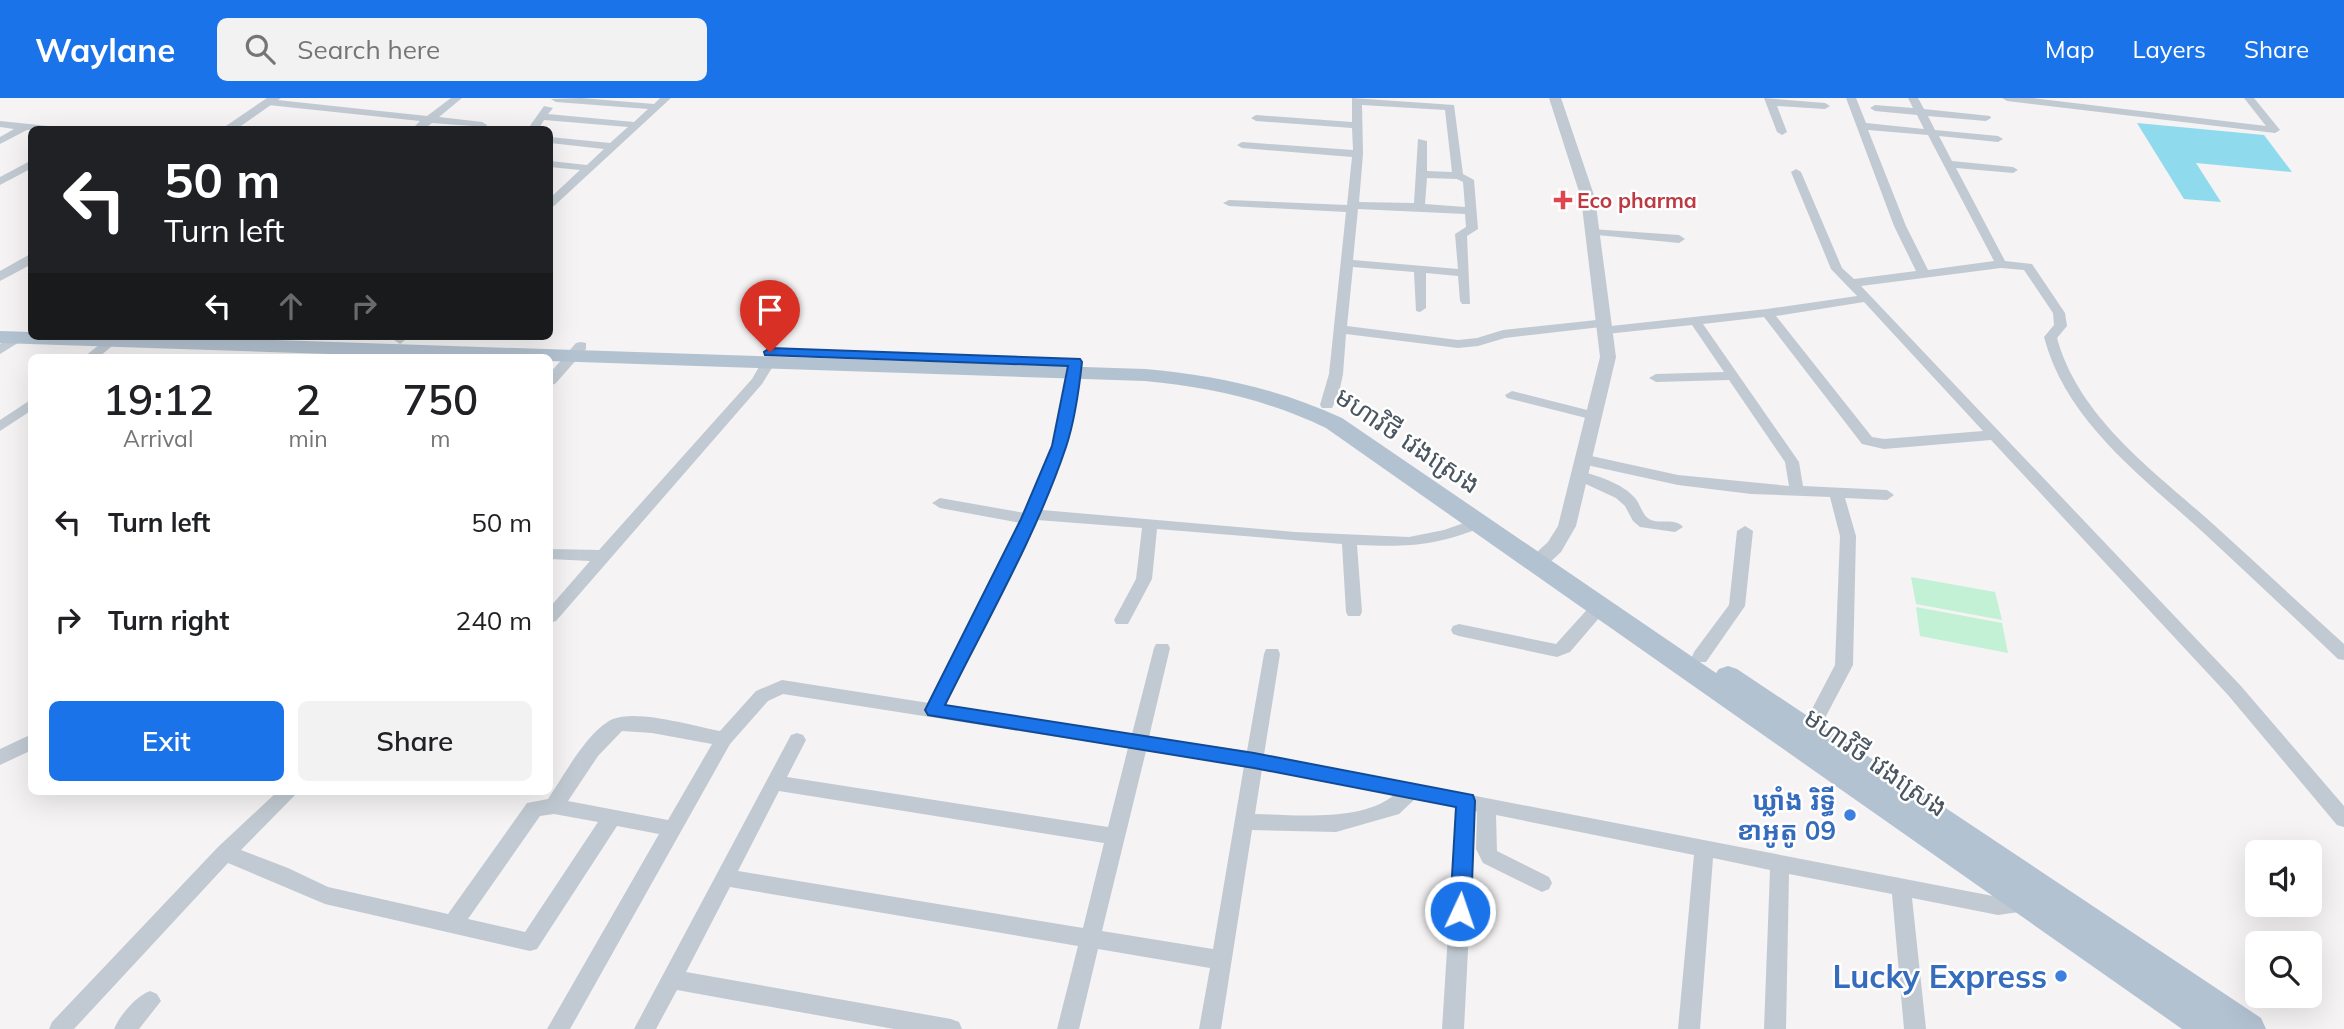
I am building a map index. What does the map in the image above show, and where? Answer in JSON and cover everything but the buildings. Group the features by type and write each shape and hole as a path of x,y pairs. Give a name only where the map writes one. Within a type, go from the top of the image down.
{"main road":[{"name":"មហាវិថី វេងស្រេង","path":"9,336 28,336"},
{"name":"មហាវិថី វេងស្រេង","path":"290,340 1075,368 1187,378 1250,389 1283,400 1334,423 1478,523 1543,558 1810,730 2036,896 2210,1029"},
{"name":"មហាវិថី វេងស្រេង","path":"429,340 768,363 1075,368 1163,366 1218,371 1255,379 1326,405 1360,424 1543,558 1599,607 2036,896 2249,1029"}],"street":[{"path":"421,126 457,98"},
{"path":"536,126 556,98 655,107"},
{"path":"553,201 666,98"},
{"path":"1543,558 1564,534 1608,357 1588,198 1555,98"},
{"path":"1851,98 1900,226 1924,274"},
{"path":"1913,98 2001,264"},
{"path":"2007,98 2120,114 2275,130 2249,98"},
{"path":"232,126 271,100 482,125"},
{"path":"1326,405 1336,374 1358,154 1357,100 1450,107 1457,174"},
{"path":"1782,132 1770,100 1823,102 1831,118"},
{"path":"1875,108 1986,118"},
{"path":"542,117 636,125"},
{"path":"1256,118 1357,125"},
{"path":"0,124 26,126"},
{"path":"0,141 26,126"},
{"path":"1863,126 1998,139"},
{"path":"553,140 613,147"},
{"path":"1418,207 1422,141"},
{"path":"1242,145 1358,154"},
{"path":"553,164 589,168"},
{"path":"1947,164 2012,170"},
{"path":"0,182 28,165"},
{"path":"1796,172 1837,269 1868,298 2234,691 2344,819"},
{"path":"1422,174 1457,174 1468,180 1472,229 1461,233 1466,300"},
{"path":"553,189 565,190"},
{"path":"1229,203 1418,207 1469,211"},
{"path":"1591,232 1679,239"},
{"path":"0,277 28,260"},
{"path":"1347,263 1464,273"},
{"path":"1852,283 2001,264 2028,267 2042,284 2059,313 2061,326 2050,337 2056,359 2075,395 2090,415 2344,654"},
{"path":"1420,270 1420,308"},
{"path":"1339,329 1458,344 1478,342 1503,334 1696,322 1868,298"},
{"path":"1767,313 1867,441 1884,444 1993,435"},
{"path":"1696,322 1792,462 1797,492"},
{"path":"95,354 112,340"},
{"path":"553,378 578,351"},
{"path":"553,613 757,381 768,363"},
{"path":"934,710 1030,517 1059,446 1075,368"},
{"path":"1656,378 1734,376"},
{"path":"1512,395 1594,416"},
{"path":"0,411 26,407"},
{"path":"0,427 26,407"},
{"path":"1583,459 1678,480 1838,495 1887,495"},
{"path":"1580,476 1624,496 1634,506 1638,519 1648,525 1675,527"},
{"path":"1810,730 1844,665 1849,536 1838,495"},
{"path":"940,503 1030,517 1092,518 1349,540 1426,540 1478,523"},
{"path":"1122,620 1144,579 1150,525"},
{"path":"1700,657 1737,606 1745,531"},
{"path":"1349,540 1354,612"},
{"path":"553,555 602,556"},
{"path":"1459,629 1557,651 1564,648 1599,607"},
{"path":"1068,1029 1162,648"},
{"path":"1210,1029 1272,654"},
{"path":"558,1029 724,739 762,696 782,687 1254,760 1998,906 2036,896"},
{"path":"554,806 605,735 619,723 635,723 724,739"},
{"path":"645,1029 797,740"},
{"path":"0,758 28,743"},
{"path":"774,783 1117,837"},
{"path":"1244,822 1336,824 1392,808 1413,790"},
{"path":"60,1029 225,853 286,795"},
{"path":"1453,1029 1466,801"},
{"path":"1487,805 1486,849 1489,857 1542,883"},
{"path":"453,923 521,823 534,809 554,806 674,829"},
{"path":"225,853 281,874 325,895 530,942 612,817"},
{"path":"1689,1029 1704,848"},
{"path":"1775,1029 1780,863"},
{"path":"724,878 1221,960"},
{"path":"1901,887 1915,1029"},
{"path":"671,979 951,1029"},
{"path":"125,1029 150,1001"}],"green space":[{"path":"1911,577 1995,592 2002,620 1916,604"},
{"path":"1916,607 2002,623 2008,653 1920,636"}],"water":[{"path":"2137,123 2264,135 2292,172 2196,163 2221,202 2184,199"}],"place":[{"name":"Eco pharma","path":"1563,200"},
{"name":"ឃ្លាំង រិទ្ធី ខាអូតូ 09","path":"1850,815"},
{"name":"Lucky Express","path":"2061,976"}],"route":[{"path":"770,352 1076,362 1059,446 1029,519 934,710 1254,760 1466,801 1460,911"}]}
